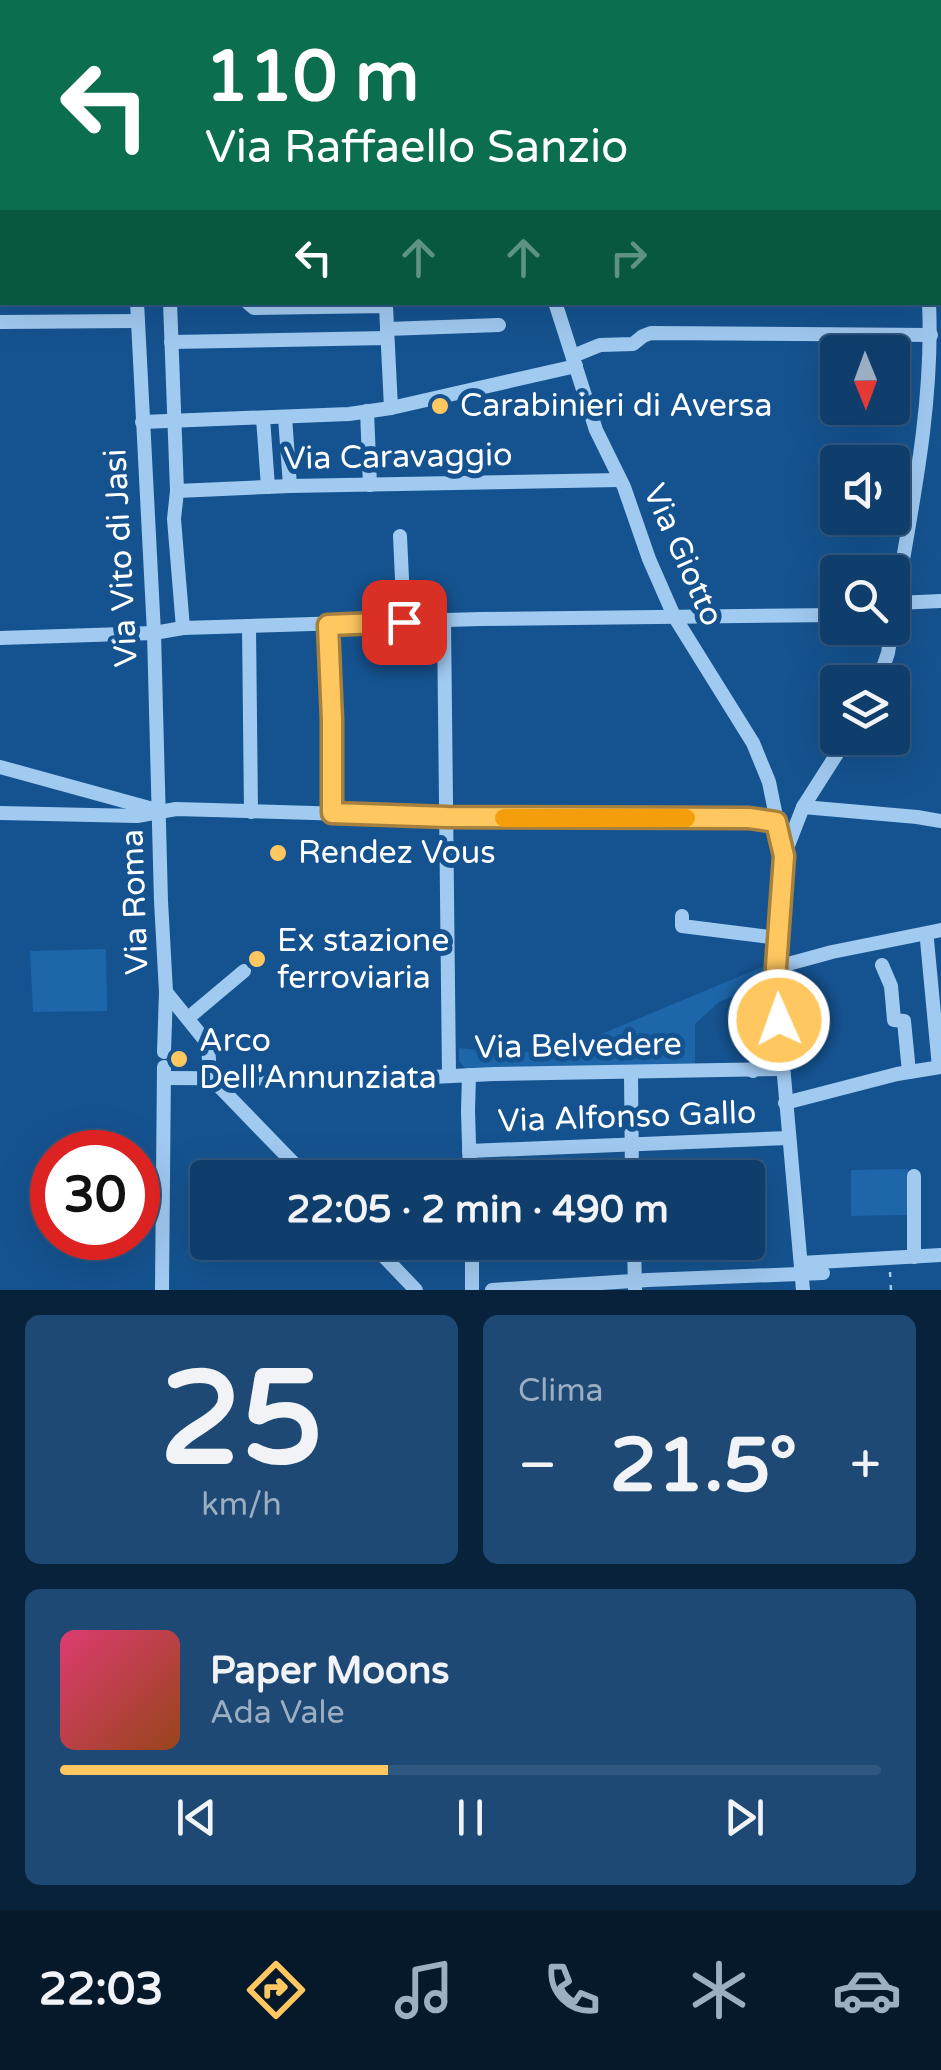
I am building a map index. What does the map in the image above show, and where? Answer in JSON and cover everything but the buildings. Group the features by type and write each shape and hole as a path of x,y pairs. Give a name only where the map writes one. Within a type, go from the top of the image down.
{"street":[{"name":"Via Vito di Jasi","path":"138,305 159,810"},
{"path":"170,305 177,492 174,519 184,628"},
{"path":"250,305 386,306 391,408"},
{"name":"Via Giotto","path":"555,305 596,430 674,616 753,743 769,782 784,856"},
{"path":"905,555 934,407 930,305"},
{"path":"0,322 138,321"},
{"path":"171,342 499,325"},
{"path":"142,422 285,417 391,408 574,361 600,346 633,344 651,333 931,335"},
{"path":"366,411 370,485"},
{"path":"285,417 290,486"},
{"path":"262,418 268,487"},
{"name":"Via Caravaggio","path":"177,492 620,480"},
{"path":"400,536 404,622"},
{"path":"910,608 941,602"},
{"path":"0,638 444,620 820,615"},
{"path":"444,620 449,1076"},
{"path":"328,625 332,813"},
{"path":"249,626 251,812"},
{"path":"802,1276 776,967 784,856 803,807 836,755"},
{"path":"0,767 159,810 447,817 749,818 776,822"},
{"path":"100,815 105,796"},
{"path":"803,807 941,821"},
{"path":"0,814 137,816 159,810"},
{"name":"Via Roma","path":"159,810 166,992 162,1290"},
{"path":"682,916 682,926 778,938"},
{"path":"776,967 941,930"},
{"path":"785,1104 826,1091 940,1067 928,940"},
{"path":"882,965 891,986 894,1020 904,1020 909,1072"},
{"path":"188,1018 244,971"},
{"name":"Via Roma","path":"166,992 208,1044 210,1077"},
{"path":"754,1071 779,1020"},
{"name":"Via Belvedere","path":"164,1065 210,1077 390,1079 783,1069"},
{"path":"631,1073 631,1160"},
{"path":"469,1160 470,1075"},
{"path":"210,1077 291,1160"},
{"name":"Via Alfonso Gallo","path":"469,1151 788,1138"},
{"path":"914,1176 914,1256"},
{"path":"802,1276 914,1256 941,1255"},
{"path":"387,1260 416,1290"},
{"path":"472,1260 472,1290"},
{"path":"634,1260 635,1286"},
{"path":"492,1290 823,1274"}],"path":[{"path":"890,1270 891,1290"}],"shaded area":[{"path":"106,949 107,1011 33,1012 30,951"},
{"path":"767,965 767,982 719,1002 695,1024 695,1065 465,1068 459,1061 459,1048 530,1052 566,1046"},
{"path":"908,1169 909,1215 851,1216 851,1170"}],"slow traffic":[{"path":"504,818 686,818"}],"place":[{"name":"Carabinieri di Aversa","path":"440,406"},
{"name":"Rendez Vous","path":"278,853"},
{"name":"Ex stazione ferroviaria","path":"257,959"},
{"name":"Arco Dell'Annunziata","path":"179,1059"}],"route":[{"path":"404,622 328,625 332,813 749,818 776,822 784,856 776,967 779,1020"}]}
